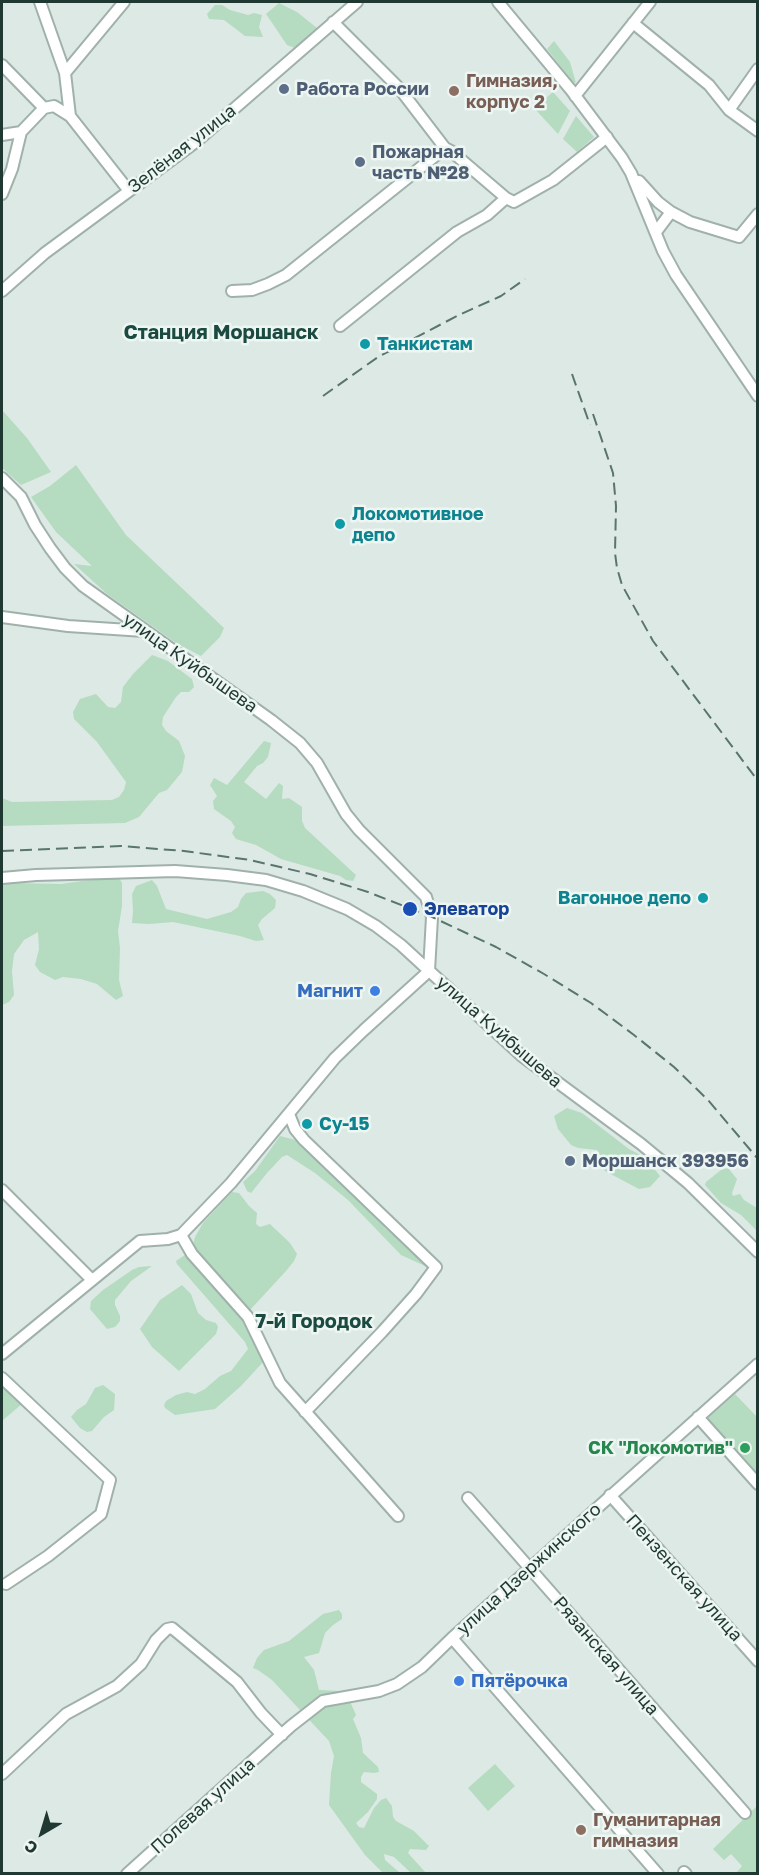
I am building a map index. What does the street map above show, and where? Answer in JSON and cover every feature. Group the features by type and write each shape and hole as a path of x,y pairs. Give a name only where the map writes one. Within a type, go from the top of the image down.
{"street":[{"path":"40,2 65,73 70,116"},
{"path":"65,73 123,2"},
{"name":"Зелёная улица","path":"2,291 45,253 197,141 357,2"},
{"path":"498,2 607,137 631,173 658,202 690,222 739,237 758,214"},
{"path":"575,96 650,2"},
{"path":"333,21 399,88 445,148 510,200"},
{"path":"633,23 709,85 729,110 758,131"},
{"path":"2,65 44,108"},
{"path":"729,110 758,69"},
{"path":"2,194 12,169 21,132 44,108 54,106 70,116 129,191"},
{"path":"2,135 21,132"},
{"path":"340,326 458,232 510,200 553,180 607,137"},
{"path":"232,291 252,290 268,285 286,274 445,148"},
{"path":"631,173 663,251 676,275 758,396"},
{"path":"656,232 671,212"},
{"name":"улица Куйбышева","path":"2,478 21,497 35,525 65,568 83,586 300,743 317,763 346,814 359,830 426,897 432,917 429,971 522,1056 641,1144 688,1182 758,1252"},
{"path":"2,617 68,626 147,631"},
{"path":"2,878 175,871 266,880 303,891 347,909 376,926 429,971 335,1058 231,1183 181,1235 168,1239 140,1241 2,1354"},
{"path":"289,1114 295,1129 304,1140 436,1267 417,1294 305,1412"},
{"path":"2,1190 92,1280"},
{"path":"181,1235 192,1254 248,1317 280,1383 398,1516"},
{"name":"улица Дзержинского","path":"658,1874 452,1638 758,1364"},
{"path":"2,1378 110,1480 101,1514 48,1556 6,1584"},
{"path":"698,1417 758,1484"},
{"name":"Пензенская улица","path":"610,1495 758,1661"},
{"name":"Рязанская улица","path":"468,1498 745,1813"},
{"path":"2,1774 66,1714 117,1686 141,1664 156,1640 167,1629 172,1628 237,1682 280,1736"},
{"name":"Полевая улица","path":"127,1874 280,1736 323,1701 380,1690 397,1684 422,1667 452,1638"}],"green space":[{"path":"279,3 297,12 317,28 295,48 287,45 266,14"},
{"path":"215,5 222,5 248,15 254,13 262,15 259,27 263,37 245,36 224,20 209,19 207,14"},
{"path":"554,41 570,62 576,83 547,49"},
{"path":"553,92 570,111 558,134 534,108"},
{"path":"576,116 594,137 577,152 563,139"},
{"path":"2,410 27,438 51,472 21,485 2,468"},
{"path":"76,465 126,535 224,628 220,637 201,656 176,643 107,594 74,564 92,566 56,532 31,497 50,486"},
{"path":"152,655 168,661 192,679 194,687 189,692 181,692 163,717 162,725 179,741 185,756 182,772 167,790 159,793 139,817 125,823 2,826 2,798 12,802 112,800 119,797 126,782 97,742 74,719 73,712 80,699 96,694 108,707 115,708 121,702 123,687"},
{"path":"264,741 271,743 268,757 244,782 266,799 279,783 283,786 282,799 289,798 302,807 302,821 305,828 356,875 353,881 281,859 256,845 236,839 232,833 235,827 231,821 214,809 213,801 217,796 210,785 214,778 227,785"},
{"path":"118,876 122,883 122,906 118,931 119,980 123,996 116,1000 97,984 63,977 55,980 40,972 35,965 39,949 38,932 24,940 14,954 12,971 14,995 9,1002 2,1005 2,885 11,883 61,884"},
{"path":"152,880 157,886 166,909 207,919 231,912 238,907 246,893 263,891 270,894 276,900 275,908 258,925 264,940 256,941 173,922 132,923 132,894 136,886"},
{"path":"567,1108 582,1113 629,1149 646,1158 660,1176 650,1187 639,1189 605,1171 600,1165 601,1157 597,1150 571,1145 558,1129 554,1116"},
{"path":"280,1136 300,1141 372,1209 385,1228 419,1256 425,1266 401,1255 348,1200 315,1173 287,1155 282,1157 251,1193 247,1191 243,1182 255,1171"},
{"path":"728,1168 737,1179 733,1196 740,1194 744,1200 757,1208 757,1231 741,1215 721,1203 705,1185 721,1170"},
{"path":"232,1192 239,1193 257,1213 256,1224 260,1227 270,1224 290,1243 297,1254 286,1271 250,1310 193,1245 203,1223"},
{"path":"185,1255 237,1311 264,1361 215,1409 175,1415 165,1408 166,1401 176,1395 187,1392 195,1394 205,1389 220,1376 231,1371 248,1349 245,1342 177,1264 176,1261"},
{"path":"152,1266 131,1281 115,1300 120,1321 115,1327 107,1329 90,1309 91,1301 132,1270"},
{"path":"182,1285 191,1294 198,1313 206,1320 216,1323 218,1327 216,1334 179,1371 152,1347 140,1329 160,1300"},
{"path":"2,1383 23,1403 2,1421"},
{"path":"103,1385 115,1394 114,1410 104,1417 92,1431 87,1432 80,1428 71,1417 86,1404 95,1388"},
{"name":"СК \"Локомотив\"","path":"735,1394 757,1417 757,1476 707,1419"},
{"path":"339,1610 342,1619 325,1633 319,1653 304,1657 314,1670 319,1690 340,1691 348,1697 356,1715 353,1719 361,1738 363,1753 378,1767 379,1772 364,1772 361,1777 361,1782 377,1794 377,1799 356,1823 359,1827 364,1828 374,1808 386,1798 392,1806 393,1817 396,1821 414,1831 429,1846 426,1850 410,1849 408,1853 426,1873 411,1873 394,1857 384,1854 385,1860 400,1873 383,1873 365,1855 329,1805 334,1756 329,1741 272,1680 253,1668 257,1658 264,1650 289,1641 323,1614"},
{"path":"495,1764 515,1786 488,1811 468,1788"},
{"path":"757,1806 757,1873 736,1873 742,1866 731,1854 724,1860 713,1849"}],"railway":[{"path":"323,396 378,357 501,296 525,279"},
{"path":"572,374 590,425"},
{"path":"593,414 613,473 616,506 615,553 622,585 653,641 758,781"},
{"path":"2,851 121,846 184,851 250,860 310,874 368,892 432,917 496,947 591,1003 674,1067 708,1100 758,1159"}],"place":[{"name":"Работа России","path":"284,89"},
{"name":"Гимназия, корпус 2","path":"454,91"},
{"name":"Пожарная часть №28","path":"360,162"},
{"name":"Танкистам","path":"365,344"},
{"name":"Локомотивное депо","path":"340,524"},
{"name":"Вагонное депо","path":"703,898"},
{"name":"Элеватор","path":"410,909"},
{"name":"Магнит","path":"375,991"},
{"name":"Су-15","path":"307,1124"},
{"name":"Моршанск 393956","path":"570,1161"},
{"name":"СК \"Локомотив\"","path":"745,1448"},
{"name":"Пятёрочка","path":"459,1681"},
{"name":"Гуманитарная гимназия","path":"581,1830"}],"district":[{"name":"Станция Моршанск","path":"221,333"},
{"name":"7-й Городок","path":"314,1322"}]}
